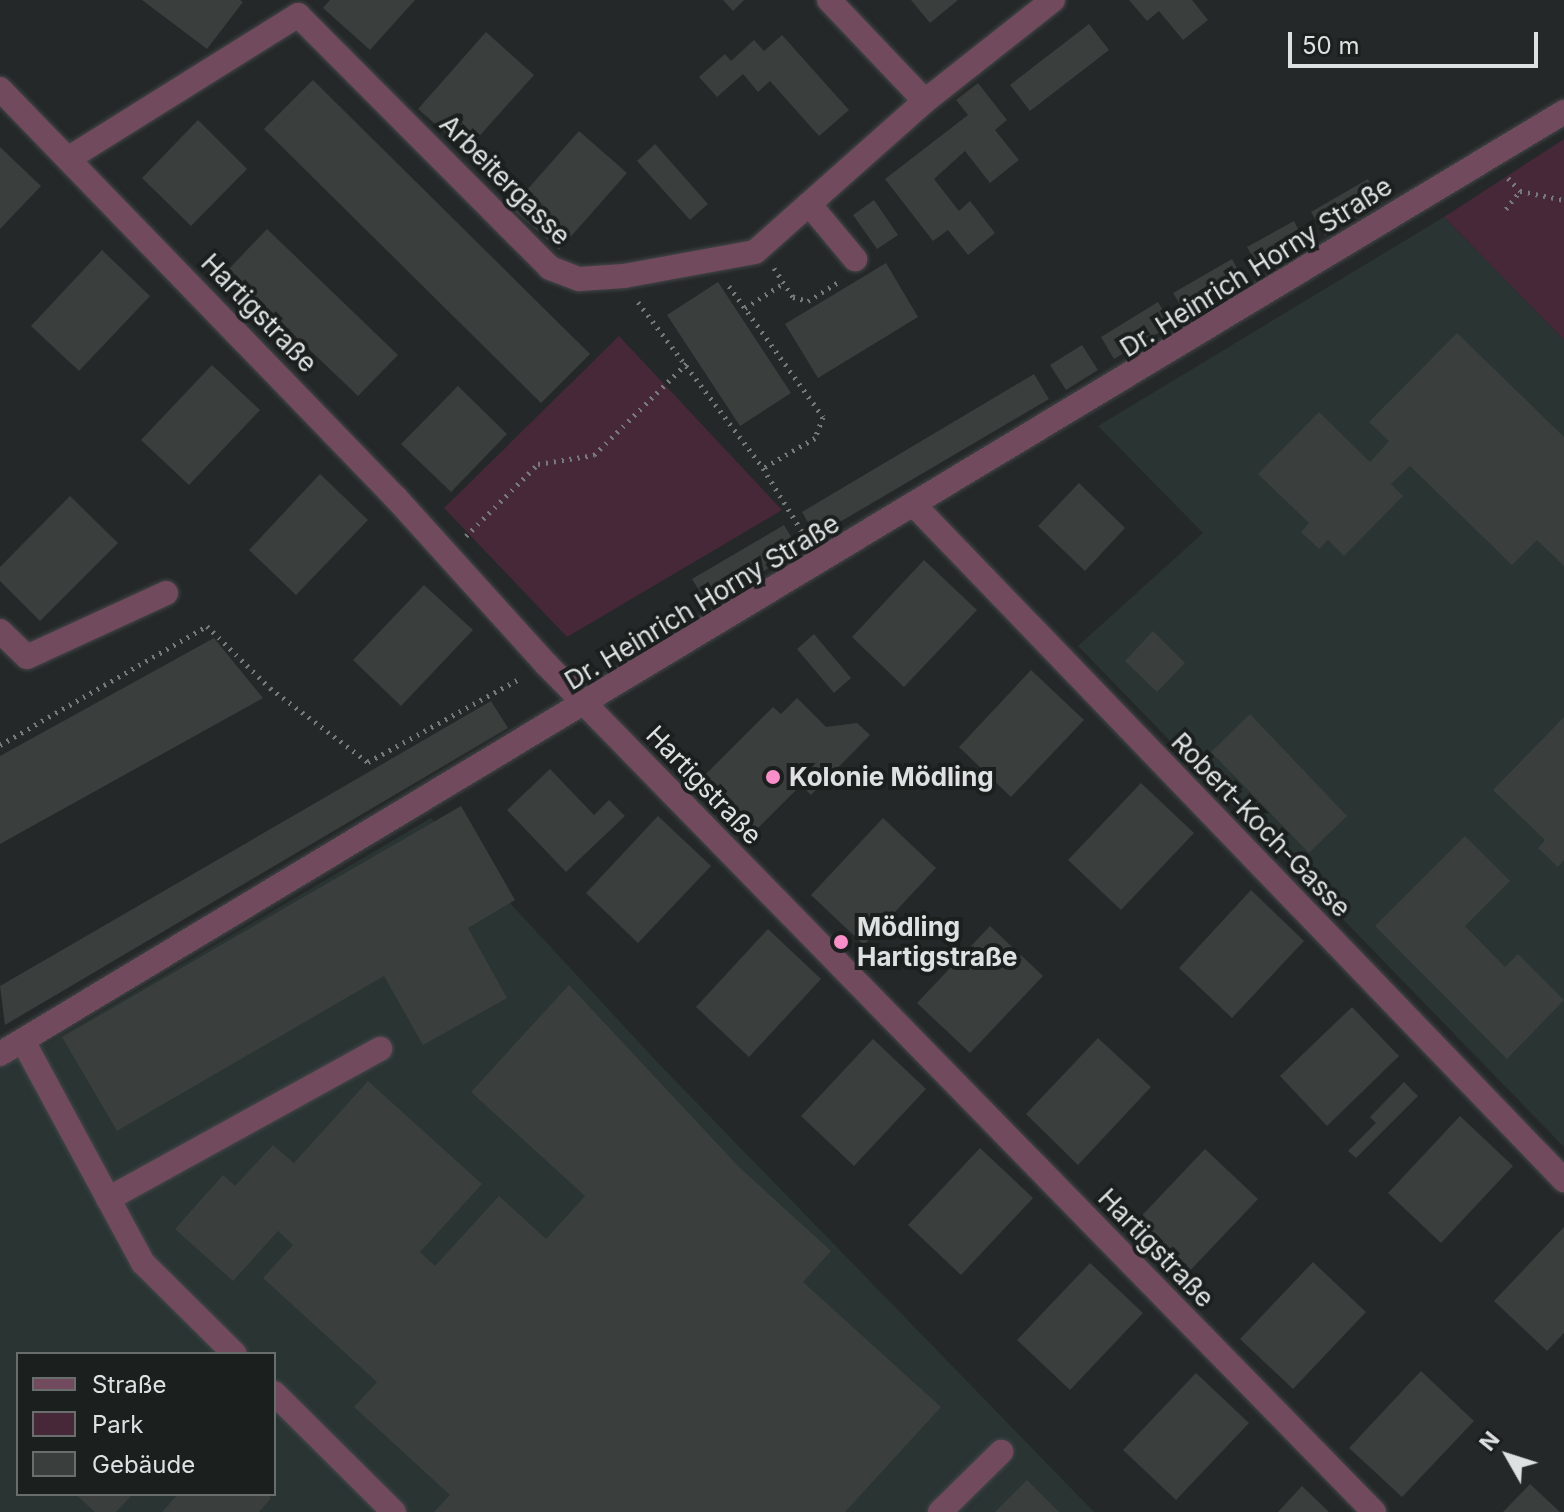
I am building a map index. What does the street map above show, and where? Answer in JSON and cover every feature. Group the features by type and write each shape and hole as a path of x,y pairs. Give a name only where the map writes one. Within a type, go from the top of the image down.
{"street":[{"path":"829,0 925,101"},
{"name":"Arbeitergasse","path":"71,157 298,15 550,268 579,279 624,276 761,248 925,101 1053,0"},
{"name":"Hartigstraße","path":"0,89 71,157 449,554 546,664 1374,1512"},
{"name":"Dr. Heinrich Horny Straße","path":"0,1054 917,508 1564,112"},
{"path":"809,204 855,259"},
{"name":"Robert-Koch-Gasse","path":"917,508 1564,1180"},
{"path":"0,631 27,657 166,593"},
{"path":"23,1041 143,1263 233,1352"},
{"path":"108,1199 380,1049"},
{"path":"276,1395 394,1512"},
{"path":"940,1512 1001,1452"}],"path":[{"path":"1492,156 1520,191 1564,200"},
{"path":"1506,209 1520,191"},
{"path":"761,248 793,297 808,301 842,280 847,287"},
{"path":"711,260 823,417 815,438 763,468"},
{"path":"624,276 763,468 820,564"},
{"path":"745,308 784,283"},
{"path":"449,554 538,464 594,455 687,363"},
{"path":"0,745 207,626 270,688 368,762 546,664"}],"shaded area":[{"path":"1444,217 1564,340 1564,1147 1078,646 1203,533 1098,426"},
{"path":"431,818 659,1064 1094,1512 0,1512 0,1040 19,1060"}],"green space":[{"path":"1564,139 1564,340 1444,217"},
{"path":"619,336 782,510 567,637 444,508"}],"building":[{"path":"142,0 240,0 243,2 207,49"},
{"path":"330,0 415,0 370,50 323,8"},
{"path":"723,0 744,0 733,11"},
{"path":"911,0 958,0 930,23"},
{"path":"1129,0 1192,0 1208,20 1183,40 1159,11 1147,21"},
{"path":"1089,24 1109,50 1030,111 1010,85"},
{"path":"486,32 534,75 466,151 418,109"},
{"path":"782,35 849,110 819,136 770,81 758,92 743,74 717,97 699,77 725,54 731,61 754,40 764,51"},
{"path":"313,80 590,354 541,403 264,129"},
{"path":"978,83 1007,120 995,130 1019,160 990,183 965,151 934,179 959,211 970,201 995,233 968,255 948,230 933,241 885,179 968,115 956,100"},
{"path":"198,120 247,169 191,226 142,178"},
{"path":"579,131 627,173 559,250 511,208"},
{"path":"655,144 708,204 690,220 637,161"},
{"path":"0,147 41,186 0,229"},
{"path":"1368,179 1382,203 1325,236 1311,212"},
{"path":"874,200 898,235 877,249 853,215"},
{"path":"1294,221 1306,245 1260,270 1247,247"},
{"path":"267,229 398,355 358,396 227,271"},
{"path":"102,250 150,296 79,371 31,326"},
{"path":"1232,259 1245,283 1187,316 1173,293"},
{"path":"886,263 918,317 818,378 785,324"},
{"path":"718,282 791,393 740,426 667,315"},
{"path":"1158,302 1172,325 1114,359 1101,337"},
{"path":"1457,333 1564,437 1564,566 1537,540 1512,565 1410,466 1391,484 1403,496 1344,556 1328,540 1319,549 1301,532 1309,523 1258,474 1319,412 1370,462 1389,441 1369,422"},
{"path":"1082,345 1098,370 1066,390 1050,365"},
{"path":"212,365 260,410 189,485 141,440"},
{"path":"1034,374 1049,399 816,536 802,512"},
{"path":"458,386 507,434 451,492 401,444"},
{"path":"320,474 368,520 296,595 249,550"},
{"path":"1079,483 1125,528 1085,571 1038,526"},
{"path":"70,496 118,543 40,621 0,581 0,567"},
{"path":"784,525 799,550 708,605 692,579"},
{"path":"924,560 977,610 904,687 852,637"},
{"path":"424,585 473,630 401,706 353,660"},
{"path":"1153,631 1185,663 1157,692 1125,661"},
{"path":"814,634 851,678 834,693 797,649"},
{"path":"214,638 263,698 0,844 0,756"},
{"path":"1031,670 1084,720 1011,797 959,747"},
{"path":"797,698 826,727 857,723 870,735 811,795 801,785 753,833 700,780 773,707 781,714"},
{"path":"491,701 508,728 5,1025 0,986"},
{"path":"1250,714 1347,816 1309,853 1211,752"},
{"path":"1564,717 1564,860 1558,867 1538,848 1545,840 1493,790"},
{"path":"550,769 594,815 609,800 625,816 566,872 507,810"},
{"path":"1141,783 1194,833 1121,910 1068,860"},
{"path":"461,806 515,900 468,928 507,998 423,1045 384,976 117,1131 62,1037"},
{"path":"658,816 711,866 638,943 586,893"},
{"path":"883,818 936,868 864,945 811,895"},
{"path":"1465,836 1510,881 1465,926 1505,967 1518,954 1564,1000 1507,1059 1375,926"},
{"path":"1251,890 1304,941 1232,1018 1179,968"},
{"path":"990,926 1043,976 970,1053 917,1003"},
{"path":"768,929 821,979 749,1057 696,1007"},
{"path":"569,985 739,1167 831,1251 803,1282 941,1407 845,1512 434,1512 450,1495 354,1407 377,1382 263,1278 293,1245 278,1231 233,1281 175,1229 223,1175 235,1186 273,1145 294,1163 368,1081 482,1184 420,1252 435,1266 499,1196 546,1239 585,1196 471,1092"},
{"path":"1352,1007 1399,1056 1327,1126 1280,1076"},
{"path":"1098,1038 1151,1087 1078,1165 1026,1114"},
{"path":"873,1039 926,1089 854,1166 801,1116"},
{"path":"1404,1082 1418,1096 1356,1158 1348,1151 1376,1123 1370,1117"},
{"path":"1460,1116 1513,1166 1441,1243 1388,1193"},
{"path":"980,1148 1033,1198 961,1275 908,1225"},
{"path":"1205,1149 1258,1199 1185,1276 1132,1226"},
{"path":"1564,1227 1564,1333 1547,1351 1494,1301"},
{"path":"1313,1262 1366,1312 1293,1389 1240,1339"},
{"path":"1090,1263 1143,1313 1070,1390 1017,1340"},
{"path":"1421,1371 1474,1421 1402,1497 1349,1448"},
{"path":"1196,1373 1249,1423 1176,1500 1123,1450"},
{"path":"1027,1480 1059,1512 995,1512"},
{"path":"1530,1484 1560,1512 1503,1512"},
{"path":"1302,1486 1329,1512 1278,1512"},
{"path":"77,1496 131,1496 116,1512 95,1512"},
{"path":"176,1496 271,1498 259,1512 162,1512"}],"place":[{"name":"Kolonie Mödling","path":"773,777"},
{"name":"Mödling Hartigstraße","path":"841,942"}]}
